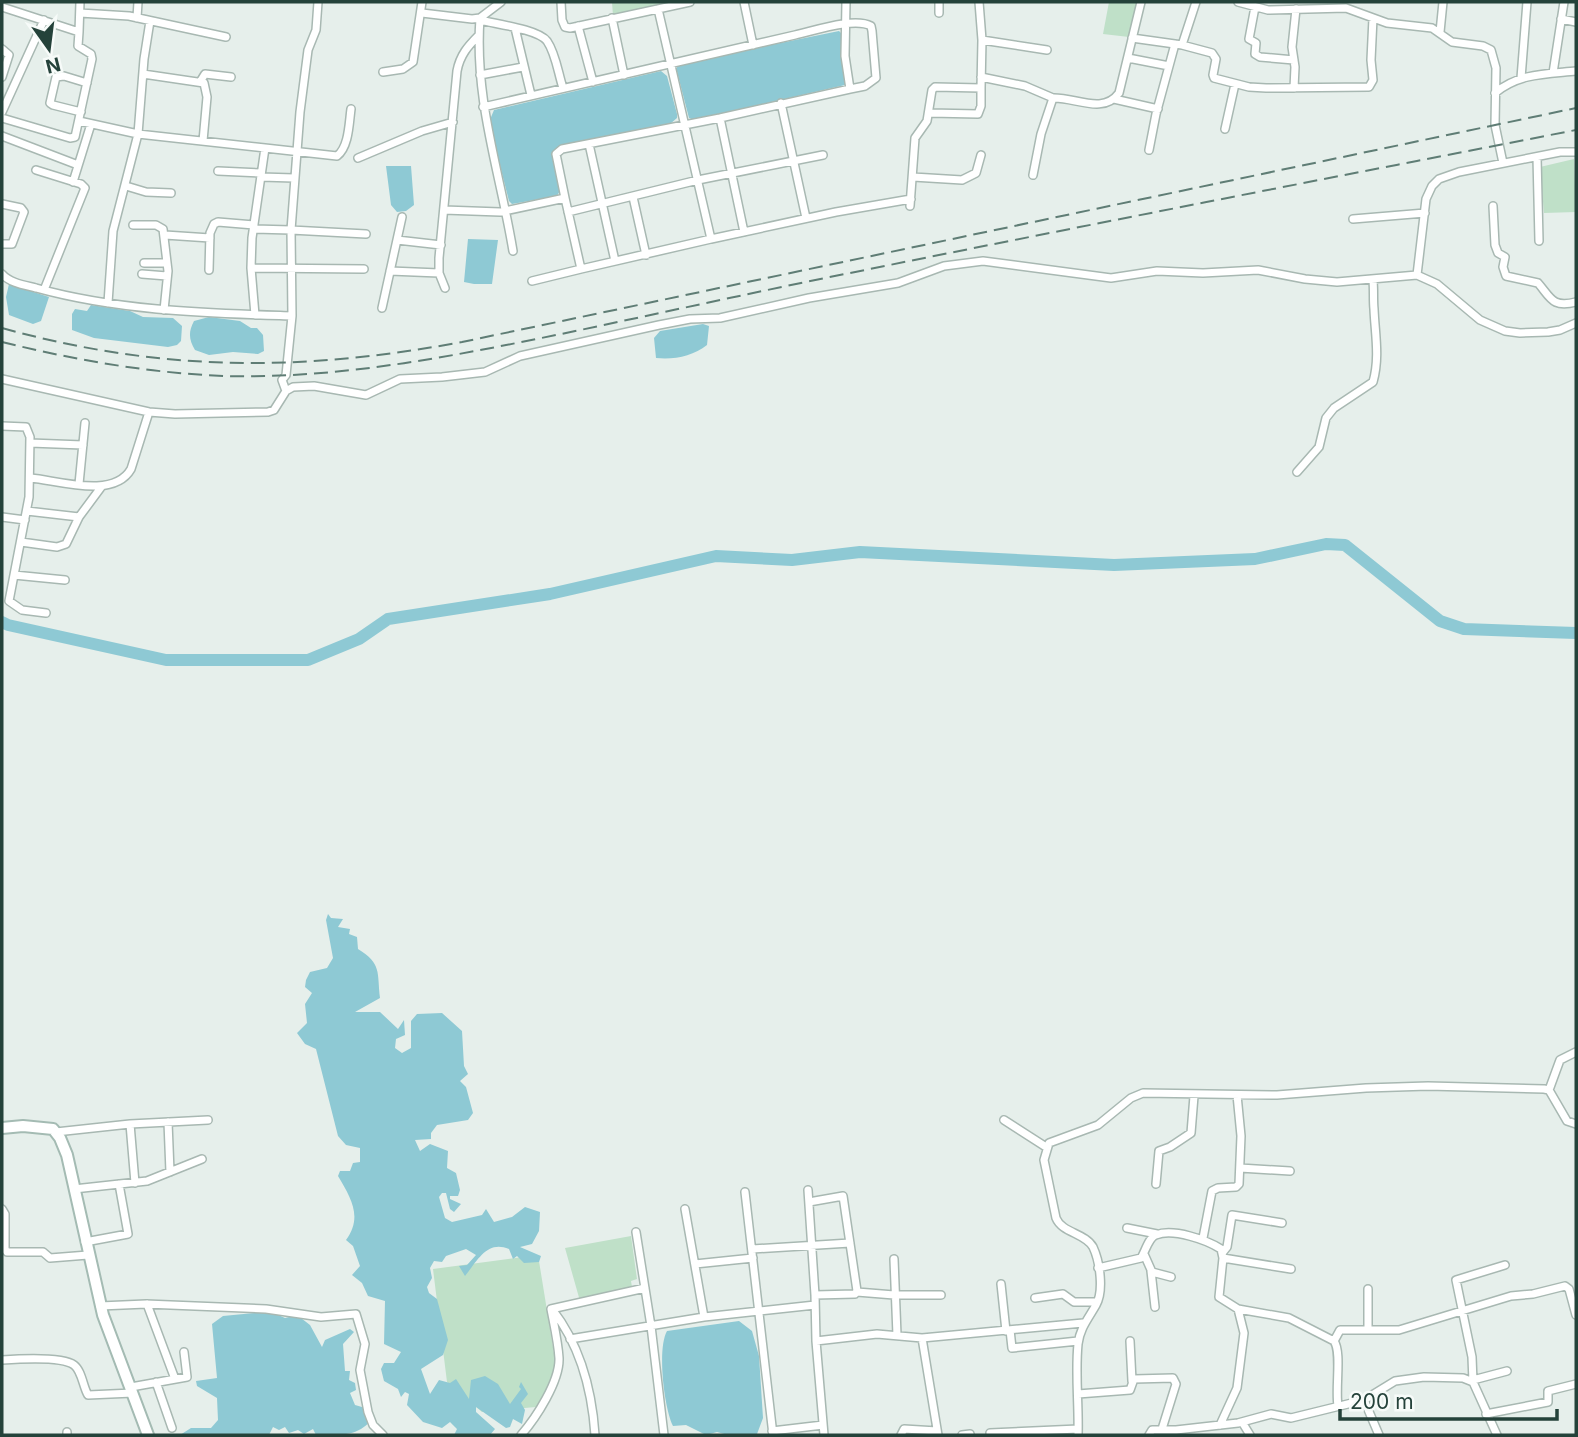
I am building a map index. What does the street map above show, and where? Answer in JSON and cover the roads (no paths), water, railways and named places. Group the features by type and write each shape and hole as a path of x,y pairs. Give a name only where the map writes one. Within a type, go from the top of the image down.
{"main road":[{"path":"2,1128 23,1126 53,1129 57,1132 67,1155 100,1306 148,1435"}],"street":[{"path":"2,118 72,138 76,135 92,59 91,54 78,46 80,2"},
{"path":"105,2 105,13"},
{"path":"136,18 138,2"},
{"path":"286,391 282,380 286,375 292,316 290,267 296,151 308,50 316,30 318,2"},
{"path":"383,72 403,69 413,62 422,2"},
{"path":"501,2 480,19 480,75 483,107 513,251"},
{"path":"561,2 564,26 570,28 690,2"},
{"path":"744,2 753,45"},
{"path":"845,2 845,56 849,89"},
{"path":"939,2 939,13"},
{"path":"930,113 978,114 981,106 982,40 979,2"},
{"path":"981,77 1025,86 1053,98 1102,105 1119,93 1141,2"},
{"path":"1149,150 1169,66 1196,2"},
{"path":"1238,2 1296,9 1357,10 1396,25 1425,26 1440,32 1452,42 1483,46 1491,50 1496,68 1495,125 1503,163"},
{"path":"1440,32 1443,2"},
{"path":"1521,78 1527,2"},
{"path":"1553,73 1564,2"},
{"path":"1253,5 1249,36 1250,40 1256,43 1255,54 1260,57 1294,60"},
{"path":"2,7 79,32"},
{"path":"659,9 711,239"},
{"path":"1294,88 1292,47 1296,9"},
{"path":"80,13 105,13 136,18 226,37"},
{"path":"422,13 480,19 537,34 548,43 563,88"},
{"path":"612,18 624,75"},
{"path":"1132,38 1179,45 1215,56 1214,78 1235,84 1266,88 1372,86 1373,18"},
{"path":"1562,19 1576,22"},
{"path":"2,112 44,20"},
{"path":"108,303 113,231 138,134 150,21"},
{"path":"483,107 845,24 865,23 871,26 876,75 871,84 720,118 562,149 556,154 580,269"},
{"path":"578,26 593,82"},
{"path":"514,28 531,95"},
{"path":"445,288 439,273 460,58 479,35"},
{"path":"982,40 1047,50"},
{"path":"2,50 9,55 2,77"},
{"path":"1128,58 1169,66"},
{"path":"480,75 523,67"},
{"path":"1495,93 1521,78 1576,71"},
{"path":"143,74 204,83 207,91 203,141"},
{"path":"200,82 205,74 231,77"},
{"path":"81,112 53,105 49,98 57,77 64,76 87,83"},
{"path":"1225,129 1235,84"},
{"path":"2,86 11,89"},
{"path":"532,281 806,218 910,203 915,138 921,133 930,113 930,93 933,88 981,88"},
{"path":"1033,175 1041,134 1053,98"},
{"path":"1114,99 1158,108"},
{"path":"782,103 806,218"},
{"path":"79,121 138,134 330,156 341,153 351,109"},
{"path":"720,118 744,232"},
{"path":"358,158 422,131 453,122"},
{"path":"73,181 91,124"},
{"path":"2,136 78,165"},
{"path":"590,144 615,261"},
{"path":"255,315 251,268 265,148"},
{"path":"1418,272 1429,191 1439,179 1503,163 1576,152"},
{"path":"568,212 698,180 823,155"},
{"path":"913,177 967,178 976,173 981,155"},
{"path":"1537,157 1539,241"},
{"path":"36,170 83,185 85,192 44,290"},
{"path":"218,171 294,178"},
{"path":"126,186 146,192 171,193"},
{"path":"633,197 646,255"},
{"path":"444,210 506,211 565,198"},
{"path":"1493,206 1494,245 1498,253 1505,257 1503,267 1506,275 1538,283 1546,297 1559,304 1576,302"},
{"path":"2,244 12,244 24,212 21,208 3,207"},
{"path":"1353,219 1425,213"},
{"path":"382,309 402,217"},
{"path":"209,270 212,226 218,222 366,234"},
{"path":"133,225 156,225 163,229 167,263 164,310"},
{"path":"164,235 210,238"},
{"path":"397,240 441,245"},
{"path":"2,379 149,412 268,412 274,410 286,391 305,385 366,395 400,379 485,372 520,356 659,325 690,319 720,318 809,298 898,283 944,266 984,261 1111,278 1157,271 1203,274 1258,270 1313,280 1373,281 1418,272 1437,284 1480,320 1505,331 1536,333 1560,330 1576,323"},
{"path":"144,262 167,263"},
{"path":"251,268 364,269"},
{"path":"390,271 439,273"},
{"path":"2,274 11,281 108,303 164,310 292,316"},
{"path":"142,274 167,276"},
{"path":"1297,472 1319,447 1326,418 1334,408 1373,382 1378,340 1373,281"},
{"path":"31,478 102,486 118,482 126,477 136,456 149,412"},
{"path":"79,484 85,423"},
{"path":"2,426 26,427 30,443 31,478 26,516 8,598 10,604 22,610 46,613"},
{"path":"30,443 83,445"},
{"path":"20,542 62,546 70,541 79,517 102,486"},
{"path":"2,517 79,517"},
{"path":"13,575 65,580"},
{"path":"1549,1090 1560,1060 1576,1052"},
{"path":"990,1433 1078,1432 1078,1341 1083,1324 1097,1302 1100,1281 1091,1245 1058,1222 1044,1160 1049,1143 1098,1125 1138,1095 1278,1095 1428,1086 1549,1090"},
{"path":"1549,1090 1567,1121 1576,1124"},
{"path":"1203,1238 1212,1191 1237,1186 1241,1130 1237,1095"},
{"path":"1156,1184 1159,1151 1191,1133 1195,1096"},
{"path":"57,1132 130,1124 208,1120"},
{"path":"1004,1120 1046,1147"},
{"path":"168,1122 170,1172"},
{"path":"130,1124 135,1183"},
{"path":"74,1189 153,1179 202,1160"},
{"path":"1240,1168 1290,1171"},
{"path":"85,1243 128,1234 119,1184"},
{"path":"808,1190 824,1435"},
{"path":"746,1192 773,1433 823,1425"},
{"path":"809,1202 843,1196 857,1292"},
{"path":"2,1209 5,1214 6,1251 43,1252 50,1258 88,1255"},
{"path":"685,1209 704,1317"},
{"path":"1282,1223 1232,1215 1227,1247 1223,1255 1219,1297 1238,1309 1289,1318 1334,1341 1338,1348 1338,1406"},
{"path":"1127,1228 1203,1238 1220,1248 1223,1255"},
{"path":"636,1233 651,1326 663,1435"},
{"path":"1098,1268 1141,1258 1152,1237 1157,1234"},
{"path":"751,1249 850,1243"},
{"path":"1144,1254 1151,1271 1155,1307"},
{"path":"1223,1255 1291,1269"},
{"path":"695,1264 753,1258"},
{"path":"894,1259 897,1335"},
{"path":"1497,1435 1473,1381 1473,1364 1455,1280 1505,1265"},
{"path":"1151,1271 1171,1277"},
{"path":"1001,1284 1001,1301 1012,1348 1078,1341"},
{"path":"1334,1341 1340,1330 1396,1331 1462,1312 1482,1303 1567,1286 1576,1315"},
{"path":"551,1308 645,1288"},
{"path":"1368,1289 1368,1330"},
{"path":"815,1295 857,1292 941,1295"},
{"path":"1035,1298 1062,1293 1074,1302 1097,1302"},
{"path":"147,1304 175,1379"},
{"path":"100,1306 147,1304 266,1309 321,1317 356,1314 365,1344 360,1370 368,1412 373,1425 383,1435"},
{"path":"570,1339 704,1317 815,1306"},
{"path":"551,1308 577,1352 589,1386 595,1435"},
{"path":"521,1435 540,1408 557,1373 559,1357 551,1308"},
{"path":"1220,1424 1237,1388 1244,1333 1238,1309"},
{"path":"816,1341 877,1334 922,1338 1083,1324"},
{"path":"901,1435 904,1429 937,1433 922,1338"},
{"path":"1078,1394 1130,1390 1130,1341"},
{"path":"2,1360 39,1358 69,1363 79,1372 88,1395 132,1390 188,1376 184,1352"},
{"path":"1149,1435 1152,1430 1242,1422 1271,1414 1291,1418 1364,1400 1395,1381 1423,1377 1463,1378 1473,1381 1507,1371"},
{"path":"1132,1381 1170,1378 1176,1381 1162,1429"},
{"path":"156,1382 172,1427"},
{"path":"1486,1414 1548,1402 1548,1391 1576,1384"},
{"path":"1364,1400 1379,1435"},
{"path":"1242,1422 1250,1435"}],"water":[{"path":"839,31 842,34 845,85 694,120 689,118 676,68 683,63"},
{"path":"661,71 667,76 677,114 677,118 670,124 553,152 561,189 557,196 512,204 509,201 489,122 494,110"},
{"path":"386,166 411,166 414,205 406,211 397,212 391,205"},
{"path":"468,239 498,240 492,284 464,282"},
{"path":"9,284 49,297 41,321 33,324 9,315 6,297"},
{"path":"91,305 130,311 143,317 173,318 182,326 181,341 168,347 94,338 72,330 72,314 75,309 87,311"},
{"path":"209,317 240,321 251,328 257,328 263,335 264,351 258,354 233,352 209,355 195,350 190,336 192,325 194,321"},
{"path":"703,324 709,326 707,345 683,356 656,358 654,338 660,331"},
{"path":"328,914 331,918 343,919 338,927 350,929 349,934 357,937 358,949 371,959 377,969 380,998 355,1012 380,1012 398,1029 404,1020 405,1035 396,1039 395,1048 402,1053 411,1048 411,1021 417,1014 442,1013 462,1031 464,1066 468,1074 460,1081 466,1087 473,1113 468,1120 437,1125 431,1133 431,1139 415,1140 420,1151 430,1144 448,1151 447,1168 456,1173 460,1190 458,1196 450,1196 450,1199 461,1204 454,1212 450,1209 446,1193 442,1193 439,1197 445,1218 452,1222 482,1215 486,1209 494,1222 512,1217 525,1207 540,1212 539,1231 532,1244 520,1247 541,1256 539,1262 524,1263 517,1256 513,1259 509,1249 495,1247 484,1253 465,1276 459,1266 467,1265 476,1255 466,1249 446,1256 442,1262 434,1261 430,1268 432,1278 427,1287 429,1293 437,1299 448,1340 443,1355 421,1369 430,1394 439,1380 450,1383 456,1379 469,1399 471,1380 485,1376 498,1384 510,1404 521,1389 521,1382 528,1394 521,1403 525,1410 522,1424 513,1419 510,1427 506,1428 476,1407 476,1412 495,1429 490,1435 454,1435 457,1429 450,1422 442,1428 423,1422 407,1405 409,1394 405,1392 401,1397 398,1389 384,1381 381,1369 384,1363 394,1363 401,1352 384,1344 385,1301 368,1296 362,1283 352,1275 360,1266 353,1246 346,1240 354,1223 354,1215 351,1200 338,1176 340,1171 350,1171 353,1163 360,1162 360,1148 346,1145 338,1136 316,1049 305,1044 297,1033 307,1023 305,1004 312,993 305,987 306,980 310,972 327,968 333,958 326,920"},
{"path":"274,1313 285,1318 297,1315 310,1325 322,1347 325,1340 350,1329 354,1332 343,1344 345,1371 350,1371 349,1380 355,1383 356,1390 350,1393 355,1405 362,1407 362,1397 367,1412 373,1418 361,1429 342,1435 316,1435 313,1429 304,1434 298,1430 289,1433 285,1427 279,1430 273,1427 269,1435 180,1435 191,1428 211,1428 218,1420 217,1398 197,1386 196,1381 217,1378 212,1324 223,1316"},
{"path":"739,1321 752,1331 759,1356 763,1418 757,1434 728,1435 717,1432 706,1435 686,1425 673,1426 667,1406 662,1364 667,1331"}],"waterway":[{"path":"2,622 166,660 308,660 359,639 388,619 550,594 716,556 792,560 860,552 1114,565 1255,559 1326,544 1345,545 1440,621 1464,629 1576,633"}],"railway":[{"path":"2,328 118,353 175,360 287,362 402,352 462,342 1576,108"},
{"path":"2,342 112,365 168,372 268,376 354,370 524,342 941,255 1576,130"}]}
